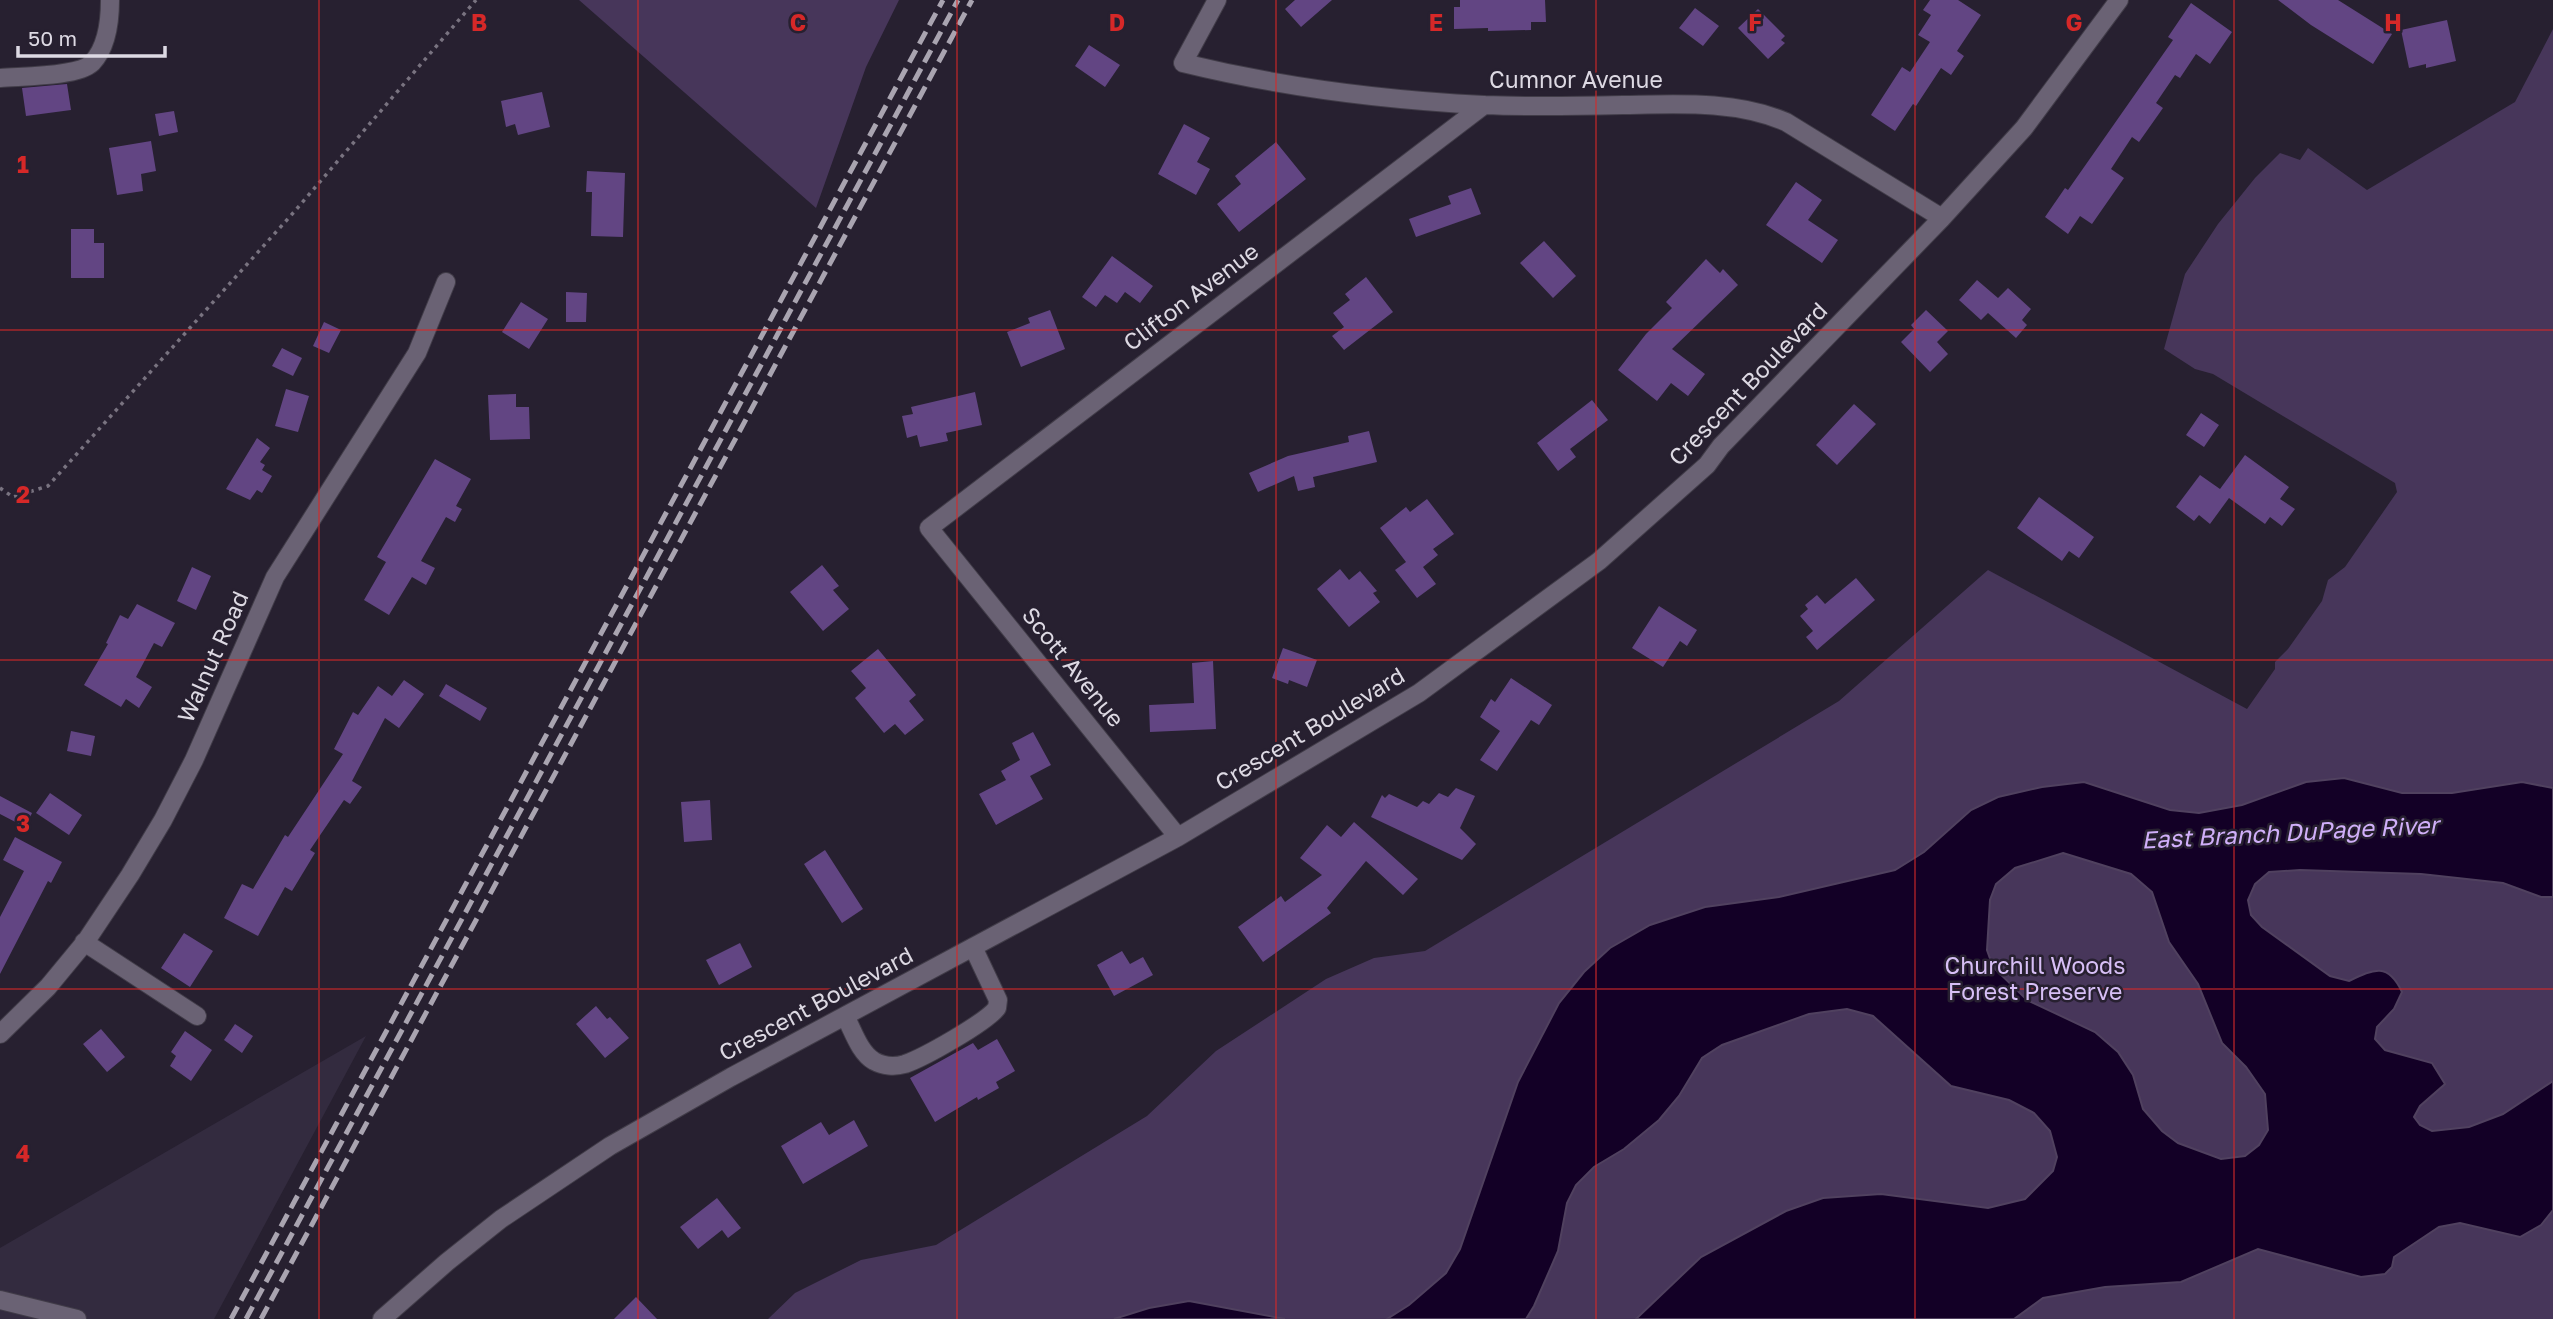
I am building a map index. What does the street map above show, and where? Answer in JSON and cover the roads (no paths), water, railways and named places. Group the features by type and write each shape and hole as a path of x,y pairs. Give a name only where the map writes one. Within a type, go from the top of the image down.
{"street":[{"path":"0,78 72,71 90,64 102,47 110,18 110,0"},
{"name":"Cumnor Avenue","path":"1217,0 1183,63 1237,76 1323,89 1484,105 1694,104 1763,113 1786,122 1942,218"},
{"name":"Crescent Boulevard","path":"382,1319 501,1219 568,1174 655,1120 1178,836 1419,693 1599,561 1707,466 1721,446 1942,218 2024,128 2119,0"},
{"name":"Clifton Avenue","path":"929,528 1484,105"},
{"name":"Walnut Road","path":"0,1034 48,987 84,943 163,820 200,748 275,577 417,353 446,282"},
{"name":"Scott Avenue","path":"929,528 1178,836"},
{"path":"84,943 197,1016"},
{"path":"845,1016 861,1048 869,1057 885,1065 905,1064 984,1022 997,1008 998,1000 973,947"},
{"path":"0,1300 77,1319"}],"water":[{"name":"East Branch DuPage River","path":"2344,778 2402,793 2452,793 2522,782 2553,788 2553,897 2541,897 2503,883 2421,874 2300,870 2269,872 2255,884 2248,900 2251,915 2262,927 2330,976 2349,981 2366,973 2380,971 2386,972 2397,982 2402,992 2394,1009 2377,1027 2375,1039 2385,1050 2432,1063 2445,1084 2420,1106 2414,1117 2420,1125 2432,1131 2469,1127 2503,1114 2553,1081 2553,1210 2541,1225 2520,1237 2460,1223 2439,1227 2394,1257 2392,1267 2385,1274 2361,1277 2258,1249 2181,1282 2105,1287 2043,1298 2014,1319 1636,1319 1701,1257 1786,1211 1823,1198 1881,1194 1988,1208 2025,1199 2053,1171 2057,1157 2050,1131 2034,1113 2009,1100 1951,1086 1873,1016 1847,1009 1809,1014 1722,1045 1702,1058 1679,1096 1659,1120 1624,1149 1594,1167 1576,1185 1567,1203 1558,1251 1526,1319 1387,1319 1409,1305 1446,1273 1460,1249 1518,1082 1559,1003 1584,972 1610,948 1650,925 1705,907 1779,897 1895,870 1924,852 1971,810 1998,797 2042,787 2084,782 2170,810 2199,813 2242,805 2306,782","holes":["2063,853 2131,874 2152,892 2169,942 2198,984 2222,1043 2246,1067 2265,1094 2268,1130 2259,1145 2245,1156 2221,1159 2178,1143 2162,1131 2143,1109 2133,1075 2118,1052 2095,1032 2027,1000 1993,967 1987,950 1990,900 1996,884 2015,868"]},
{"path":"1189,1301 1285,1319 1114,1319 1149,1308"}],"railway":[{"path":"231,1319 943,0"},
{"path":"246,1319 958,0"},
{"path":"261,1319 972,0"}],"park label":[{"name":"Churchill Woods Forest Preserve","path":"2035,979"}]}
